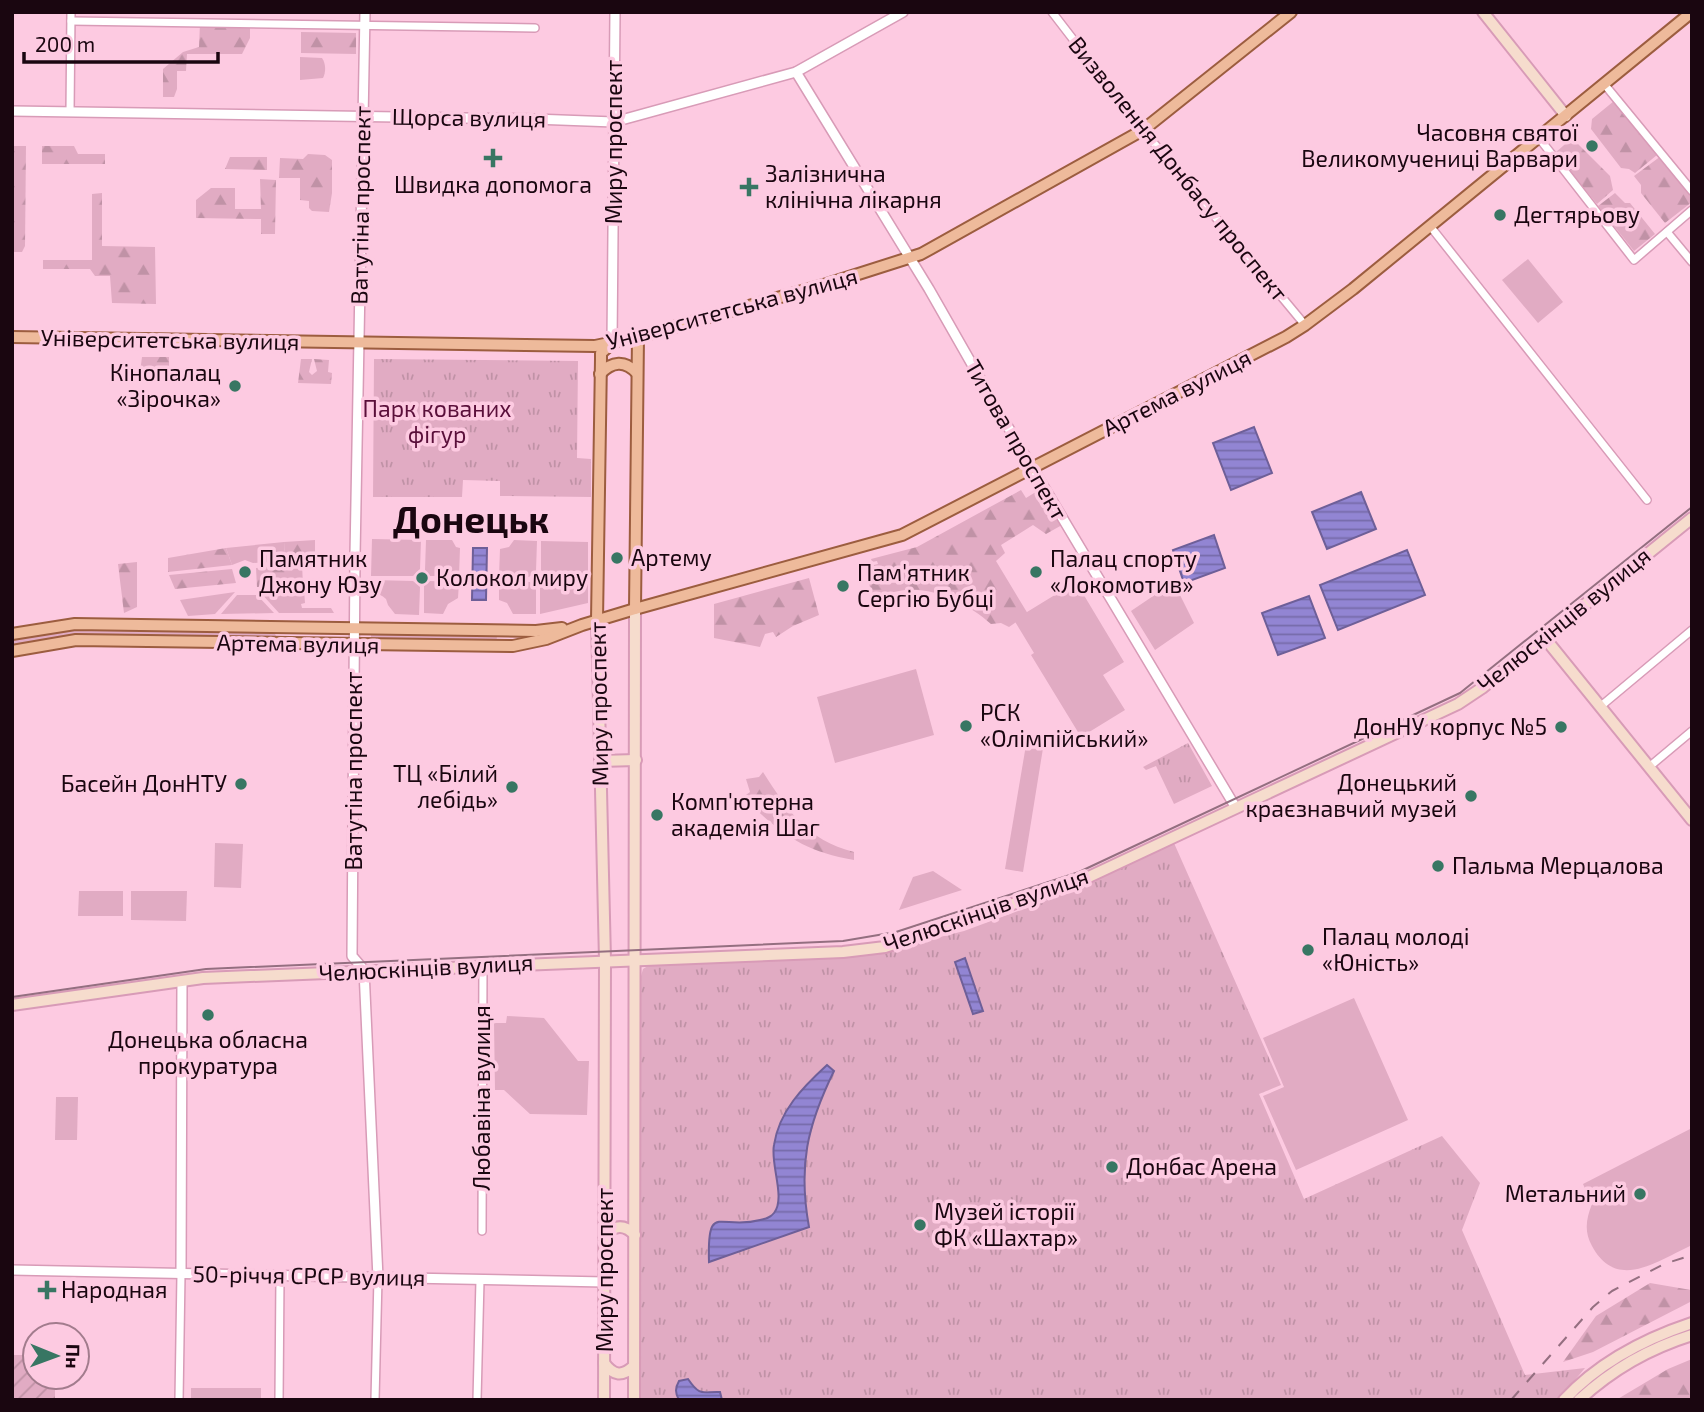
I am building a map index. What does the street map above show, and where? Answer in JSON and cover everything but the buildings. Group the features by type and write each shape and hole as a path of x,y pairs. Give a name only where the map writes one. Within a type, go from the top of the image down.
{"main road":[{"name":"Університетська вулиця","path":"12,337 594,346 638,337 910,259 1143,130 1291,12"},
{"path":"1483,12 1566,116"},
{"name":"Артема вулиця","path":"12,651 76,640 354,645 523,644 547,639 635,609 902,535 1306,325 1692,12"},
{"name":"Миру проспект","path":"634,1400 638,337"},
{"name":"Миру проспект","path":"604,1400 606,960 597,620 601,353 612,343"},
{"path":"600,374 607,366 615,363 631,367 637,373"},
{"name":"Челюскінців вулиця","path":"12,1005 203,978 843,952 885,947 1078,881 1458,704 1692,518"},
{"name":"Артема вулиця","path":"12,634 75,624 536,631 582,625"},
{"path":"293,643 287,636 289,630 294,628"},
{"path":"489,646 499,644 502,640 500,634 490,630"},
{"path":"1544,637 1692,820"},
{"path":"600,761 636,760"},
{"path":"605,1235 612,1228 620,1227 625,1227 635,1234"},
{"path":"1564,1400 1610,1360 1640,1343 1692,1323"},
{"path":"1579,1400 1616,1369 1644,1353 1692,1335"},
{"path":"604,1363 618,1374 634,1366"}],"street":[{"name":"Ватутіна проспект","path":"365,12 354,628 352,956 364,970 378,1278 375,1400"},
{"name":"Миру проспект","path":"612,343 615,12"},
{"name":"Щорса вулиця","path":"12,111 614,122 796,72 903,12"},
{"name":"Визволення Донбасу проспект","path":"1052,12 1143,130 1306,325"},
{"path":"70,112 71,17 535,28"},
{"name":"Титова проспект","path":"796,72 1236,808"},
{"path":"1605,85 1692,191"},
{"path":"1539,138 1634,260 1692,211"},
{"path":"1430,226 1647,500"},
{"path":"1667,232 1692,262"},
{"path":"1601,706 1692,630"},
{"path":"1649,766 1692,731"},
{"name":"Любавіна вулиця","path":"482,1231 483,965"},
{"path":"179,1400 182,982"},
{"name":"50-річчя СРСР вулиця","path":"15,1268 605,1282"},
{"path":"279,1400 280,1276"},
{"path":"477,1400 480,1280"}],"green space":[{"path":"200,23 250,23 250,38 242,54 187,54 186,71 177,71 174,97 163,97 163,69 183,52 199,47"},
{"path":"301,32 356,33 356,54 301,53"},
{"path":"300,57 322,58 325,68 323,78 300,80"},
{"path":"1614,101 1657,155 1635,173 1621,168 1591,129 1592,119"},
{"path":"1572,138 1610,176 1613,190 1597,204 1555,153"},
{"path":"12,146 26,146 25,246 22,252 12,252"},
{"path":"42,146 74,146 78,154 105,154 105,164 42,164"},
{"path":"308,154 325,155 332,160 329,212 312,211 309,201 300,200 300,178 279,178 280,158 303,159"},
{"path":"1661,156 1692,197 1692,202 1665,223 1641,193 1641,185 1634,176"},
{"path":"230,157 267,157 267,170 225,169"},
{"path":"260,179 276,180 275,234 261,234 261,219 196,218 196,200 211,188 235,188 235,209 261,209"},
{"path":"102,193 102,246 155,247 156,304 112,303 110,276 95,276 90,269 43,269 43,260 92,260 92,194"},
{"path":"1615,193 1625,203 1630,203 1655,234 1634,251 1598,206"},
{"path":"1528,259 1563,302 1538,323 1502,280"},
{"path":"142,357 169,357 172,381 139,380"},
{"path":"301,359 312,359 309,372 312,375 317,371 314,359 329,360 331,384 298,383"},
{"name":"Парк кованих фігур","path":"374,359 578,361 577,458 591,459 591,497 500,496 500,481 463,480 462,497 373,497"},
{"path":"1021,490 1026,498 1039,490 1062,525 1046,534 1033,525 1001,545 1005,553 996,561 1028,614 1009,627 1001,623 991,624 951,598 928,591 905,590 872,595 866,572 870,566 878,564 871,559 917,547"},
{"path":"372,539 421,540 420,569 413,576 371,576"},
{"path":"315,540 315,559 285,561 284,542"},
{"path":"426,540 452,540 456,547 460,548 459,576 430,576 425,570"},
{"path":"514,540 537,541 536,571 529,577 499,577 500,549 509,547"},
{"path":"541,541 588,542 588,577 547,577 541,570"},
{"path":"284,542 285,561 253,563 245,560 232,565 226,548"},
{"path":"226,548 232,565 168,572 168,558"},
{"path":"137,562 137,607 124,613 118,564"},
{"path":"302,564 303,586 257,587 256,568"},
{"path":"232,569 236,583 175,589 169,575"},
{"path":"809,578 819,615 776,637 773,632 765,634 760,647 714,638 714,604"},
{"path":"371,580 413,581 420,587 419,615 395,614 386,599 374,591"},
{"path":"430,581 459,582 458,598 448,604 443,614 424,613 424,586"},
{"path":"499,581 530,582 536,589 536,614 513,614 507,603 499,600"},
{"path":"547,582 588,582 588,603 540,614 540,588"},
{"path":"1076,582 1124,662 1103,675 1125,710 1081,737 1031,655 1034,653 1014,620"},
{"path":"1165,588 1168,592 1177,589 1194,623 1155,650 1131,611"},
{"path":"304,590 305,603 301,604 302,608 331,608 334,613 279,613 260,592"},
{"path":"235,592 215,614 188,616 180,600"},
{"path":"237,595 257,595 274,613 221,614"},
{"path":"72,629 274,632 276,636 72,636 12,645 12,638"},
{"path":"371,633 496,635 497,638 495,642 371,641"},
{"path":"916,669 934,735 835,763 817,697"},
{"path":"1027,739 1044,742 1023,872 1005,869"},
{"path":"1188,743 1212,786 1174,804 1156,766 1146,770 1143,767"},
{"path":"763,772 800,822 823,840 854,852 854,860 820,851 793,839 743,797 750,792 746,779 759,777"},
{"path":"215,843 243,844 241,888 214,887"},
{"path":"1174,843 1281,1085 1259,1094 1304,1199 1442,1136 1480,1183 1462,1230 1525,1375 1585,1368 1558,1400 639,1400 643,969 651,964 842,958 880,952 964,931 1080,888"},
{"path":"933,871 962,890 899,910 913,877"},
{"path":"79,891 123,891 123,916 78,916"},
{"path":"131,891 187,891 186,921 131,920"},
{"path":"1354,998 1408,1120 1296,1170 1263,1096 1284,1087 1263,1038"},
{"path":"507,1016 544,1018 578,1061 589,1061 587,1115 530,1114 504,1090 495,1090 494,1023 506,1023"},
{"path":"56,1097 78,1097 77,1140 55,1140"},
{"name":"Метальний","path":"1692,1128 1692,1245 1638,1269 1613,1268 1602,1260 1589,1241 1587,1225 1592,1204 1583,1184"},
{"path":"1650,1283 1691,1290 1692,1301 1593,1352 1563,1362 1596,1316"},
{"path":"12,1355 21,1355 21,1391 55,1391 55,1400 12,1400"},
{"path":"1692,1359 1692,1400 1616,1400 1668,1369"},
{"path":"191,1388 261,1388 261,1400 191,1400"}],"shaded area":[{"path":"1254,427 1272,473 1231,490 1213,443"},
{"path":"1361,492 1376,529 1327,549 1312,512"},
{"path":"1214,535 1225,568 1184,583 1173,550"},
{"path":"473,548 487,548 486,600 472,600"},
{"path":"1407,550 1425,595 1338,630 1320,585"},
{"path":"1309,596 1325,638 1278,655 1262,613"},
{"path":"965,958 983,1011 973,1014 955,962"},
{"path":"827,1065 834,1071 811,1128 805,1165 804,1185 809,1227 709,1262 709,1243 714,1224 760,1220 774,1213 778,1190 773,1153 781,1121 793,1100"},
{"path":"688,1379 699,1391 720,1392 722,1400 679,1400 676,1390 679,1381"}],"tram line":[{"path":"12,997 206,969 843,941 896,932 1079,872 1460,693 1692,507"}],"railway":[{"path":"1511,1400 1593,1307 1612,1291 1664,1264 1692,1255"}],"place":[{"name":"Часовня святої Великомучениці Варвари","path":"1592,146"},
{"name":"Швидка допомога","path":"493,158"},
{"name":"Залізнична клінічна лікарня","path":"749,187"},
{"name":"Дегтярьову","path":"1500,215"},
{"name":"Кінопалац «Зірочка»","path":"235,386"},
{"name":"Артему","path":"617,558"},
{"name":"Памятник Джону Юзу","path":"245,572"},
{"name":"Палац спорту «Локомотив»","path":"1036,572"},
{"name":"Колокол миру","path":"422,578"},
{"name":"Пам'ятник Сергію Бубці","path":"843,586"},
{"name":"РСК «Олімпійський»","path":"966,726"},
{"name":"ДонНУ корпус №5","path":"1561,727"},
{"name":"Басейн ДонНТУ","path":"241,784"},
{"name":"ТЦ «Білий лебідь»","path":"512,787"},
{"name":"Донецький краєзнавчий музей","path":"1471,796"},
{"name":"Комп'ютерна академія Шаг","path":"657,815"},
{"name":"Пальма Мерцалова","path":"1438,866"},
{"name":"Палац молоді «Юність»","path":"1308,950"},
{"name":"Донецька обласна прокуратура","path":"208,1015"},
{"name":"Донбас Арена","path":"1112,1167"},
{"name":"Метальний","path":"1640,1194"},
{"name":"Музей історії ФК «Шахтар»","path":"920,1225"},
{"name":"Народная","path":"47,1290"}],"district":[{"name":"Донецьк","path":"471,520"}]}
